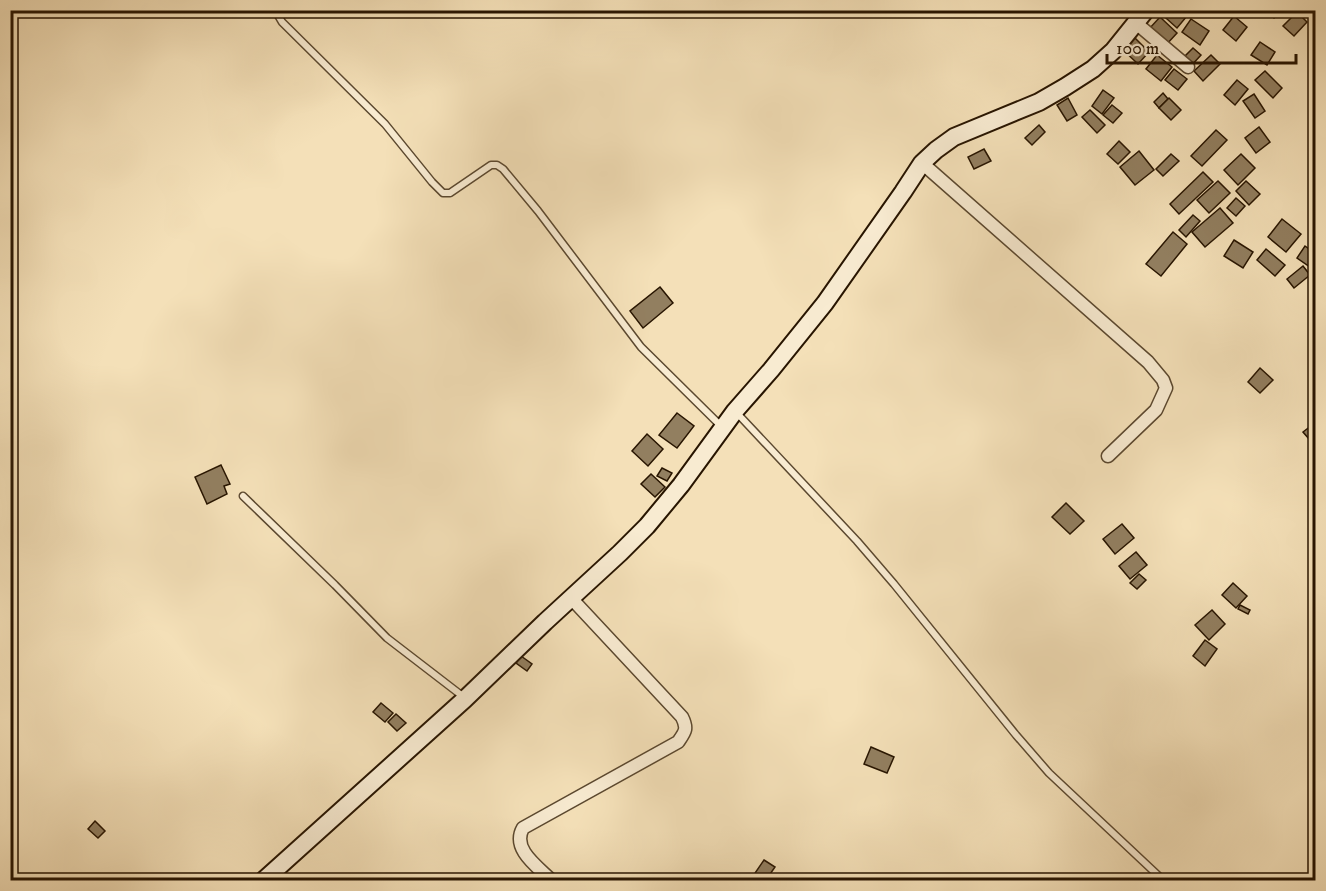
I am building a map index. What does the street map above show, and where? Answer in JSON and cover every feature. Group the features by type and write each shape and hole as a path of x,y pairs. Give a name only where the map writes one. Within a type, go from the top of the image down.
{"street":[{"path":"264,880 465,699 647,526 681,485 735,411 825,303 922,163 936,150 954,137 1039,102 1093,69 1113,51 1141,17 1188,68"},
{"path":"922,163 1148,362 1163,380 1166,388 1156,410 1108,456"},
{"path":"551,880 525,854 519,839 523,828 678,742 685,733 686,725 682,717 571,598"}],"lane":[{"path":"275,10 282,22 385,124 443,193 450,193 491,165 497,165 503,169 641,346 723,428"},
{"path":"735,411 857,541 1049,773 1163,880"},
{"path":"243,496 387,638 465,699"}],"building":[{"path":"1157,10 1192,10 1177,28"},
{"path":"1264,10 1279,10 1274,18"},
{"path":"1297,12 1307,22 1294,36 1283,26"},
{"path":"1234,16 1247,27 1236,41 1223,30"},
{"path":"1160,17 1177,33 1166,45 1149,29"},
{"path":"1191,19 1209,31 1200,45 1182,32"},
{"path":"1134,37 1149,52 1138,64 1122,49"},
{"path":"1260,42 1275,52 1267,65 1251,55"},
{"path":"1193,48 1201,55 1190,67 1181,60"},
{"path":"1157,55 1172,67 1161,81 1146,69"},
{"path":"1211,55 1220,64 1203,81 1194,71"},
{"path":"1174,69 1187,79 1178,90 1165,80"},
{"path":"1265,71 1282,88 1273,98 1255,80"},
{"path":"1237,80 1248,89 1235,105 1224,95"},
{"path":"1103,90 1114,98 1102,114 1092,106"},
{"path":"1163,93 1168,99 1159,108 1154,102"},
{"path":"1254,94 1265,111 1255,118 1243,101"},
{"path":"1068,98 1077,115 1067,121 1057,105"},
{"path":"1169,98 1181,110 1171,120 1159,108"},
{"path":"1112,105 1122,113 1113,123 1103,115"},
{"path":"1090,110 1105,125 1097,133 1082,117"},
{"path":"1039,125 1045,132 1032,145 1025,138"},
{"path":"1259,127 1270,142 1256,153 1245,138"},
{"path":"1216,130 1227,140 1202,166 1191,156"},
{"path":"1119,141 1130,152 1118,164 1107,154"},
{"path":"984,149 991,161 974,169 968,157"},
{"path":"1139,151 1154,170 1135,185 1120,167"},
{"path":"1171,154 1179,161 1163,176 1156,169"},
{"path":"1241,154 1255,168 1238,185 1224,170"},
{"path":"1203,172 1213,182 1179,214 1170,204"},
{"path":"1218,181 1230,193 1209,213 1197,200"},
{"path":"1246,181 1260,194 1249,205 1236,191"},
{"path":"1236,198 1245,206 1236,216 1227,208"},
{"path":"1220,208 1233,223 1205,247 1192,232"},
{"path":"1193,215 1200,221 1186,237 1179,230"},
{"path":"1282,219 1301,234 1286,252 1268,237"},
{"path":"1173,232 1187,244 1161,276 1146,264"},
{"path":"1234,240 1253,252 1243,268 1224,256"},
{"path":"1305,246 1316,254 1316,260 1310,267 1297,258"},
{"path":"1266,249 1285,265 1275,276 1257,260"},
{"path":"1303,266 1310,275 1294,288 1287,279"},
{"path":"660,287 673,303 643,328 630,311"},
{"path":"1260,368 1273,380 1260,393 1248,382"},
{"path":"677,413 694,426 677,448 659,435"},
{"path":"1316,422 1316,447 1303,432"},
{"path":"647,434 663,449 648,466 632,451"},
{"path":"221,465 230,484 224,486 227,494 207,504 195,477"},
{"path":"662,468 672,473 667,481 657,476"},
{"path":"651,474 665,487 655,497 641,484"},
{"path":"1066,503 1084,521 1070,534 1052,517"},
{"path":"1122,524 1134,538 1115,554 1103,539"},
{"path":"1136,552 1147,565 1130,579 1119,566"},
{"path":"1139,574 1146,580 1137,589 1130,583"},
{"path":"1233,583 1247,596 1236,608 1222,595"},
{"path":"1240,605 1250,610 1248,614 1238,609"},
{"path":"1212,610 1225,624 1209,640 1195,625"},
{"path":"1205,640 1217,649 1205,666 1193,656"},
{"path":"521,656 532,664 527,671 516,663"},
{"path":"381,703 393,713 385,722 373,712"},
{"path":"396,714 406,723 397,731 388,722"},
{"path":"871,747 894,757 887,773 864,764"},
{"path":"95,821 105,831 98,838 88,829"},
{"path":"764,860 775,867 766,880 759,880 753,876"}]}
